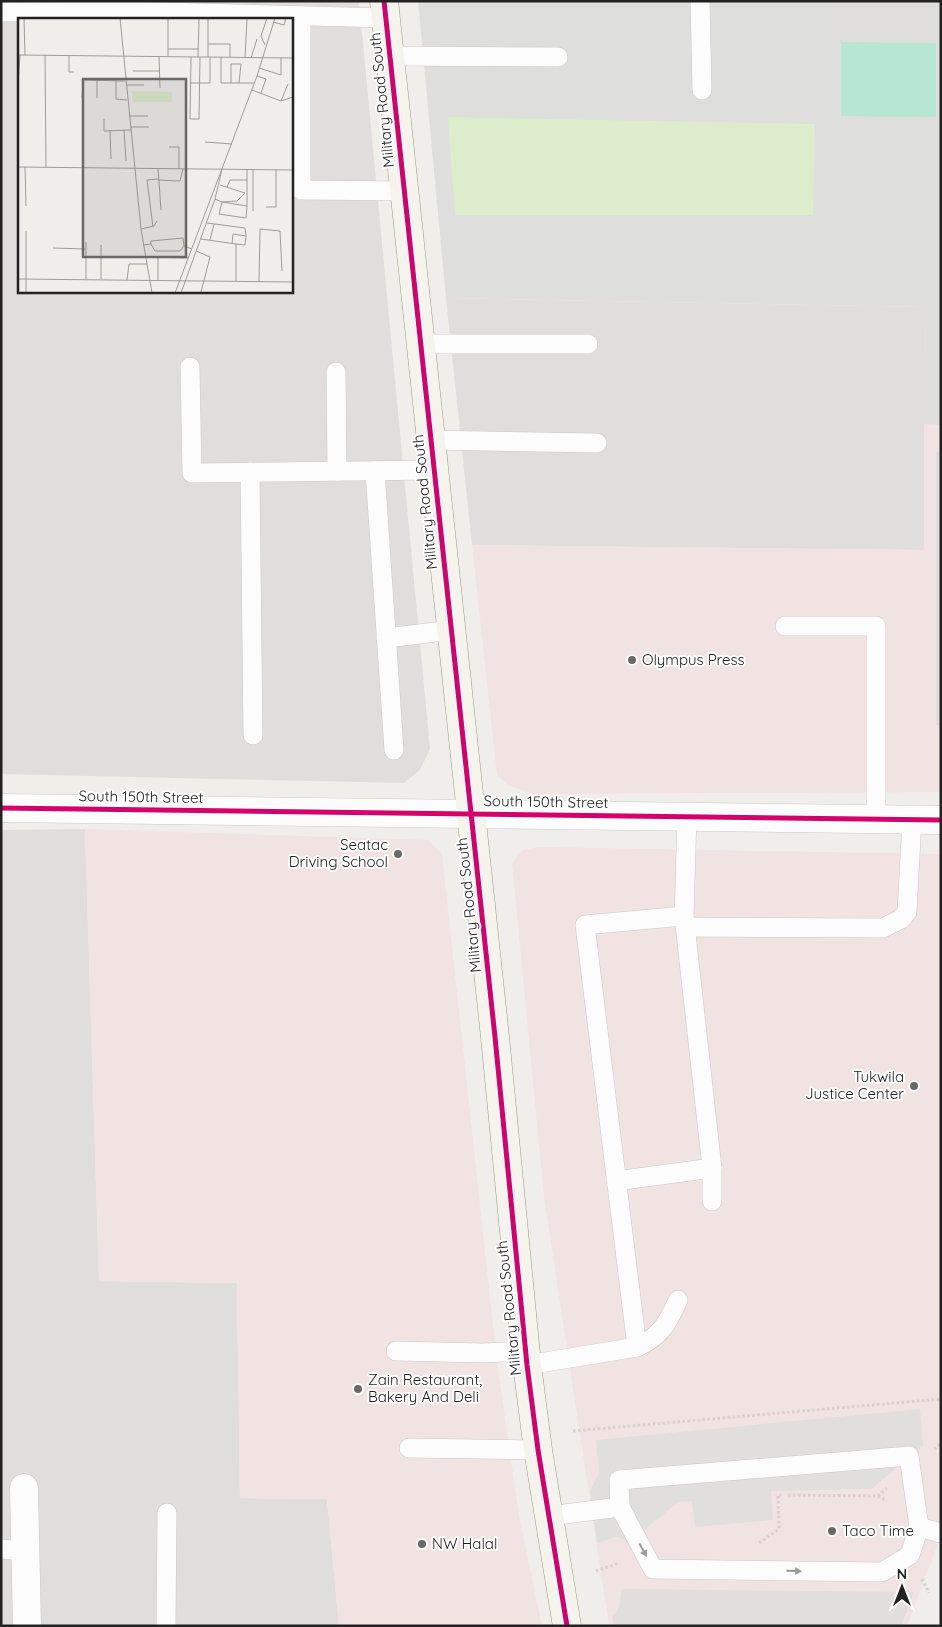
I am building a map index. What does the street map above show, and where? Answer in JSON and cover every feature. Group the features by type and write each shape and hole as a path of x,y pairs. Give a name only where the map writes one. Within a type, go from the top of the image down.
{"street":[{"name":"Military Road South","path":"385,10 496,1038 526,1358 538,1450 567,1626"},
{"name":"South 150th Street","path":"1,808 941,820"},
{"path":"24,1488 14,1550 28,1626"}],"lane":[{"path":"700,1 702,90"},
{"path":"1,12 301,16 385,10"},
{"path":"301,16 301,190 404,191"},
{"path":"390,56 558,57"},
{"path":"421,344 588,344"},
{"path":"190,366 192,474 434,470"},
{"path":"336,372 337,471"},
{"path":"431,440 597,443"},
{"path":"376,471 394,750"},
{"path":"250,472 253,735"},
{"path":"785,626 876,626 876,819"},
{"path":"386,638 452,630"},
{"path":"686,816 685,921 712,1168 712,1201"},
{"path":"637,1347 585,925 685,921 883,928 901,919 907,912 912,820"},
{"path":"616,1180 712,1168"},
{"path":"396,1351 483,1353 526,1358 637,1347 649,1342 659,1333 669,1321 678,1300"},
{"path":"409,1448 538,1450"},
{"path":"909,1456 920,1527 910,1555 882,1572 653,1569 620,1507 619,1480 909,1456"},
{"path":"549,1516 620,1507"},
{"path":"166,1626 167,1513"},
{"path":"920,1527 941,1533"}],"path":[{"path":"573,1430 941,1399"},
{"path":"752,1547 779,1528 778,1495 878,1496 886,1500 888,1508"},
{"path":"596,1571 645,1554"},
{"path":"910,1555 928,1593"}],"shaded area":[{"path":"1,1 359,1 430,749 420,770 404,783 1,774"},
{"path":"418,1 831,1 831,32 932,32 932,1 941,1 941,425 924,424 926,307 446,298"},
{"path":"831,1 932,1 932,32 831,32"},
{"path":"446,298 926,307 924,550 472,545"},
{"path":"924,424 941,425 941,792 534,794 509,786 497,775 472,545 924,550"},
{"path":"936,452 941,452 941,725 936,725"},
{"path":"85,829 99,1281 237,1283 240,1498 327,1499 339,1626 1,1626 1,830"},
{"path":"85,829 429,840 442,854 497,1362 519,1516 542,1626 339,1626 327,1499 240,1498 237,1283 99,1281"},
{"path":"540,847 941,854 941,1536 907,1626 609,1626 544,1197 512,863 522,850"},
{"path":"920,1409 923,1446 871,1489 771,1491 773,1520 695,1527 692,1501 678,1502 627,1544 624,1539 615,1537 597,1543 590,1491 599,1473 596,1440"},
{"path":"622,1589 914,1592 901,1626 614,1626 612,1615 616,1613 620,1604"}],"green space":[{"path":"841,42 936,43 936,117 841,116"},
{"path":"448,117 815,124 813,215 455,215"}],"cycle path":[{"path":"384,1 495,1037 527,1365 538,1450 567,1626"},
{"path":"1,808 941,820"}],"place":[{"name":"Olympus Press","path":"632,660"},
{"name":"Seatac Driving School","path":"398,854"},
{"name":"Tukwila Justice Center","path":"914,1086"},
{"name":"Zain Restaurant, Bakery And Deli","path":"358,1389"},
{"name":"Taco Time","path":"832,1531"},
{"name":"NW Halal","path":"422,1544"}]}
